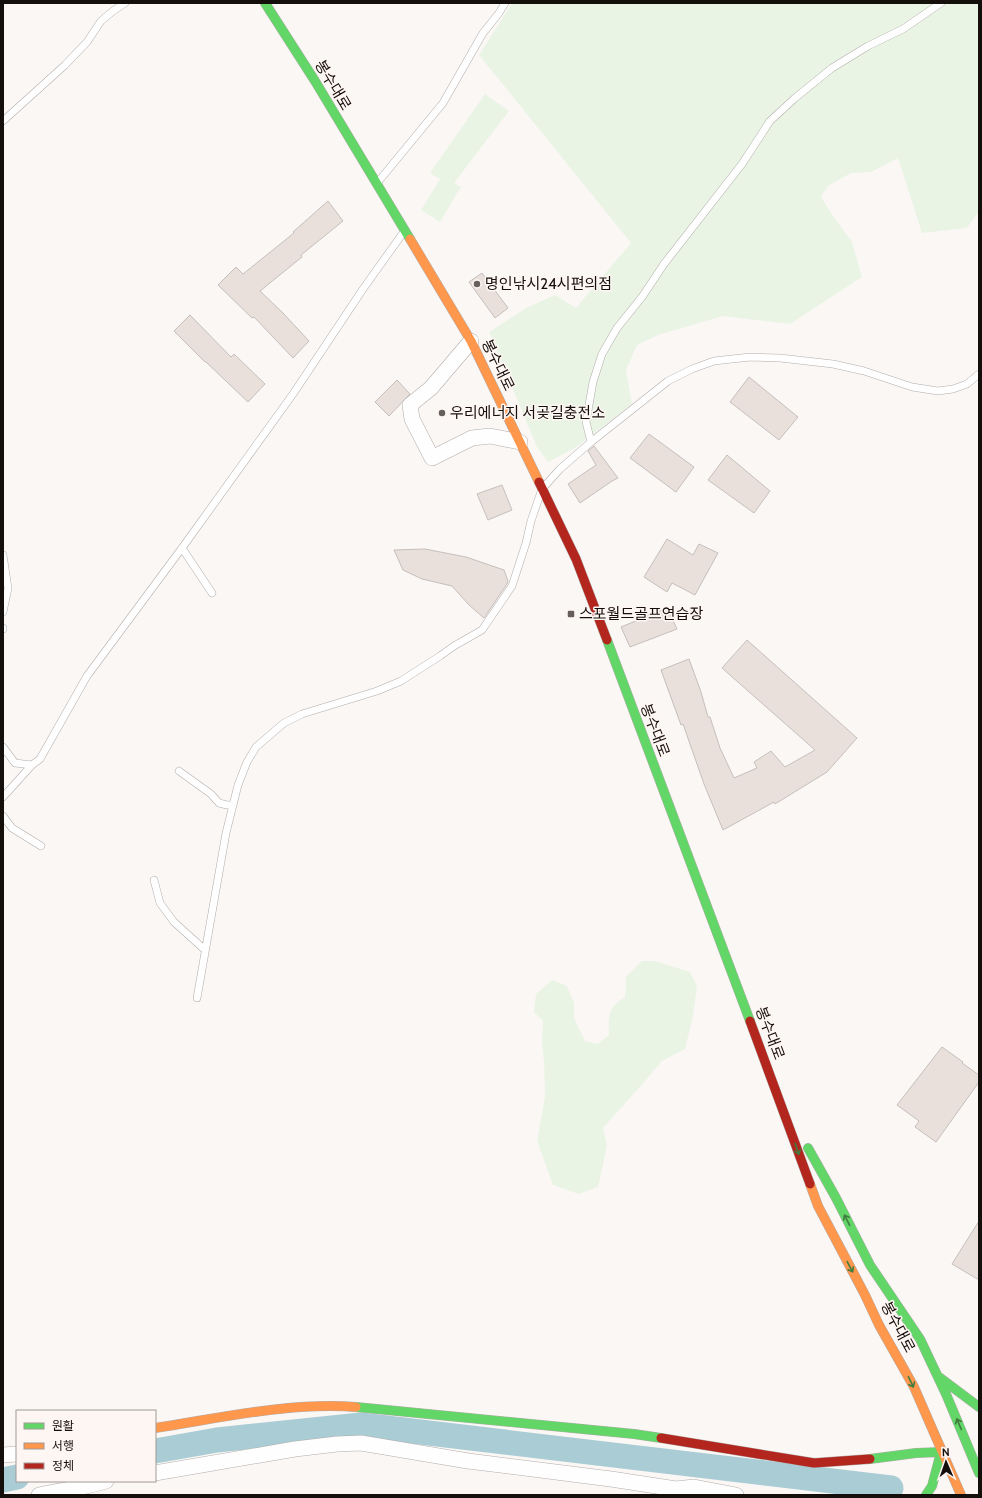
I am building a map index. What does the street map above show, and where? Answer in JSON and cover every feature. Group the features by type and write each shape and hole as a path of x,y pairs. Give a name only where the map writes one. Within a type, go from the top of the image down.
{"main road":[{"name":"봉수대로","path":"265,3 314,81 471,341 576,559 780,1098 818,1206 865,1295 879,1325 914,1387 959,1492"},
{"path":"780,1098 836,1198 870,1265 920,1339 946,1394 979,1473"},
{"path":"865,1295 886,1319"},
{"path":"920,1359 936,1374 979,1407"},
{"path":"156,1428 280,1409 337,1406 634,1434 814,1463 853,1461 916,1453 941,1452 932,1486 926,1495"},
{"path":"959,1492 960,1483 966,1478 979,1481"}],"street":[{"path":"471,341 431,388 410,405 412,419 432,458 472,438 490,436 520,442"},
{"path":"156,1473 295,1449 361,1443 468,1461 611,1479 676,1489 694,1487 736,1495"},
{"path":"3,1455 16,1454"},
{"path":"39,1495 102,1482"}],"lane":[{"path":"3,121 65,65 87,42 101,21 125,3"},
{"path":"376,184 443,103 483,33 505,3"},
{"path":"591,442 586,422 593,382 602,354 617,328 642,297 664,264 742,164 770,122 795,98 832,68 868,46 903,29 942,3"},
{"path":"3,797 32,765 40,759 87,676 182,548 293,394 363,289 404,231"},
{"path":"197,998 233,805 238,785 247,762 256,747 284,723 302,714 377,691 401,681 454,646 482,630 512,586 526,543 531,521 542,490 560,470 591,442 668,381 692,369 714,361 750,357 780,358 825,364 864,371 912,387 938,391 953,389 967,384 979,374"},
{"path":"182,548 212,593"},
{"path":"3,555 8,588 3,612"},
{"path":"3,747 15,763 32,765"},
{"path":"180,771 211,794 219,802 228,806 233,805"},
{"path":"3,816 12,828 41,846"},
{"path":"154,880 160,903 174,922 205,950"}],"green space":[{"path":"512,3 979,3 979,211 967,228 922,233 898,158 871,172 851,173 828,186 821,197 852,242 862,277 790,324 723,316 658,335 637,345 626,370 632,404 575,448 548,462 537,447 489,332 526,308 555,295 576,308 631,243 479,55"},
{"path":"485,94 509,111 454,183 461,187 440,222 421,210 440,179 430,173"},
{"path":"642,961 655,961 690,972 697,986 693,1016 685,1049 662,1061 603,1128 607,1146 598,1187 579,1194 553,1185 537,1141 545,1097 542,1042 543,1021 534,1012 536,994 552,980 567,986 574,1003 574,1018 585,1041 598,1044 609,1035 609,1017 612,1008 625,997 626,977"}],"building":[{"path":"328,201 343,221 260,291 309,341 293,358 254,317 252,318 218,285 236,267 243,274 294,233 293,232"},
{"path":"482,273 508,308 495,318 469,282"},
{"path":"190,315 231,357 234,354 265,384 248,402 174,331"},
{"path":"749,377 798,417 779,440 730,402"},
{"path":"397,380 410,394 389,416 375,402"},
{"path":"649,434 694,467 676,492 630,458"},
{"path":"594,446 618,478 580,503 568,484 596,465 588,451"},
{"path":"727,455 770,491 754,513 708,480"},
{"path":"502,485 512,510 488,520 477,494"},
{"path":"667,539 693,555 699,544 718,553 695,595 672,583 667,592 644,577"},
{"path":"425,549 466,557 504,570 508,581 507,584 484,618 469,605 452,586 422,579 403,570 394,550"},
{"path":"667,608 677,629 630,647 621,627"},
{"path":"747,640 857,738 827,772 775,804 774,802 723,830 704,784 683,724 681,725 661,670 689,659 708,717 710,717 720,748 734,778 757,768 754,762 771,751 785,767 815,750 722,668"},
{"path":"942,1047 979,1075 979,1082 936,1142 915,1127 919,1121 897,1105"},
{"path":"979,1221 979,1280 952,1264"}],"waterway":[{"path":"156,1451 217,1440 361,1425 891,1488"},
{"path":"3,1480 16,1477"}],"traffic: fast":[{"path":"265,3 315,81 410,239"},
{"path":"607,640 750,1021"},
{"path":"808,1148 836,1198 870,1265 920,1339 946,1394 979,1473"},
{"path":"939,1377 979,1407"},
{"path":"356,1407 634,1434 661,1438"},
{"path":"870,1459 916,1453 941,1452 932,1486 926,1495"}],"traffic: slow":[{"path":"410,239 471,341 539,482"},
{"path":"810,1184 818,1206 865,1295 879,1325 914,1387 961,1495"},
{"path":"156,1428 280,1409 331,1406 356,1407"}],"traffic: jam":[{"path":"539,482 576,559 607,640"},
{"path":"750,1021 810,1184"},
{"path":"661,1438 814,1463 870,1459"}],"place":[{"name":"명인낚시24시편의점","path":"477,284"},
{"name":"우리에너지 서곶길충전소","path":"442,413"},
{"name":"스포월드골프연습장","path":"571,614"}]}
